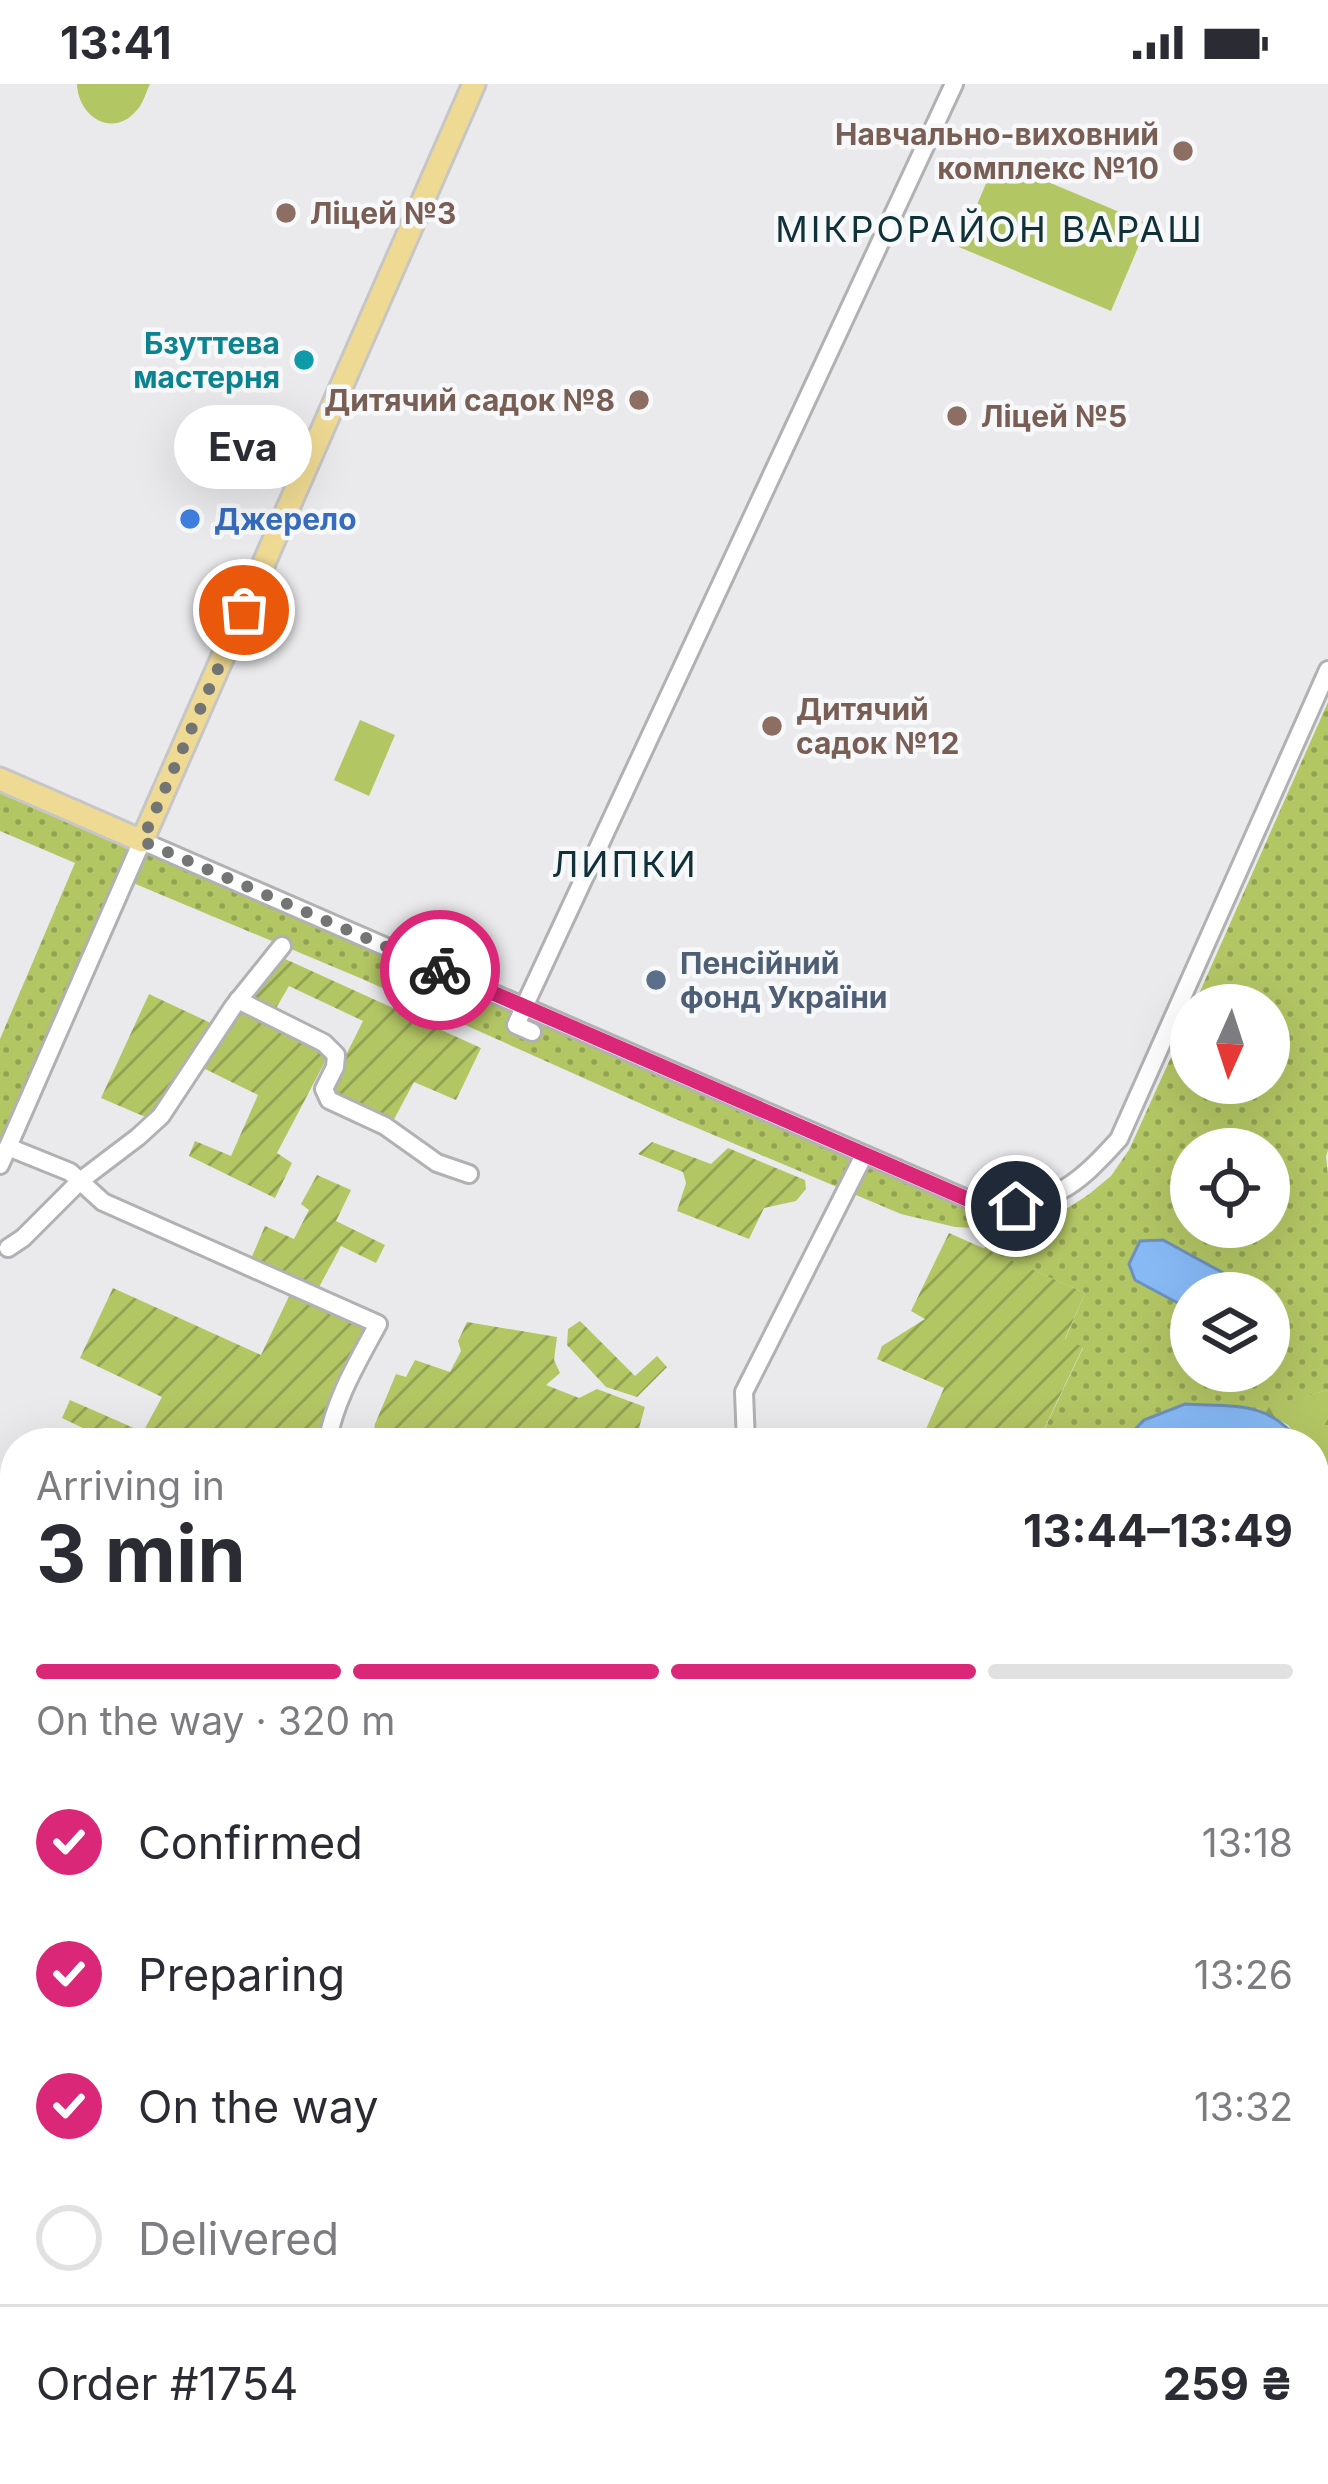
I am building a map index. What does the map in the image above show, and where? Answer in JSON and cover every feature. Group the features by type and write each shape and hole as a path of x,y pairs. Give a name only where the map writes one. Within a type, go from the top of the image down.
{"main road":[{"path":"0,779 142,841 474,84"}],"street":[{"path":"532,1032 516,1025 524,1007 954,84"},
{"path":"0,1165 142,841 981,1205 1016,1206 1048,1199 1088,1173 1119,1139 1328,670"},
{"path":"8,1248 80,1181 161,1116 238,1000 282,946"},
{"path":"238,1000 324,1043 335,1055 335,1067 324,1089 329,1100 385,1126 436,1163 469,1174"},
{"path":"8,1147 70,1172 103,1202 378,1324 344,1387 330,1428"},
{"path":"745,1428 744,1392 864,1155"}],"green space":[{"path":"77,84 150,84 128,119 108,123 83,106"},
{"path":"996,160 1148,224 1111,311 959,247"},
{"path":"1328,702 1328,1390 1262,1408 1183,1406 1156,1415 1138,1428 1045,1428 1083,1348 1065,1340 1085,1293 984,1249 993,1229 955,1227 901,1214 126,880 0,1165 0,1039 75,863 0,831 0,779 981,1205 1007,1226 1055,1216 1111,1176 1129,1150 1170,1059 1170,1104 1290,1104 1290,984 1203,984"},
{"path":"360,720 395,735 369,796 334,780"},
{"path":"283,958 481,1048 456,1100 414,1082 392,1123 332,1093 331,1085 363,1021 289,986 272,1015 249,1000"},
{"path":"149,994 215,1025 150,1119 101,1098"},
{"path":"239,1011 329,1054 277,1153 292,1163 275,1198 189,1156 195,1141 231,1156 258,1095 199,1066"},
{"path":"652,1142 711,1164 728,1148 805,1180 806,1189 796,1201 764,1208 749,1239 677,1211 686,1183 683,1172 638,1154"},
{"path":"317,1175 351,1190 336,1221 385,1245 376,1263 341,1246 317,1291 250,1261 265,1226 294,1239 309,1210 301,1204"},
{"path":"949,1233 1085,1293 1065,1339 1083,1347 1044,1428 926,1428 944,1388 877,1359 882,1346 925,1319 911,1311"},
{"path":"113,1288 261,1355 292,1290 363,1325 366,1331 329,1428 145,1428 162,1397 80,1358"},
{"path":"580,1321 635,1376 657,1356 667,1367 637,1397 606,1387 567,1345 568,1329"},
{"path":"467,1322 557,1337 554,1360 560,1373 546,1385 579,1398 597,1389 645,1407 639,1428 374,1428 396,1374 406,1377 415,1360 450,1372 461,1351 458,1341"},
{"path":"1328,1390 1328,1428 1290,1428 1257,1409"},
{"path":"70,1400 134,1428 83,1428 62,1418"}],"water":[{"path":"1163,1240 1170,1248 1222,1272 1170,1272 1170,1299 1135,1280 1129,1264 1140,1241"},
{"path":"1185,1404 1234,1406 1263,1413 1287,1428 1136,1428 1144,1420"}],"way so far":[{"path":"244,610 142,841 440,970"}],"place":[{"name":"Навчально-виховний комплекс №10","path":"1183,151"},
{"name":"Ліцей №3","path":"286,213"},
{"name":"Бзуттева мастерня","path":"304,360"},
{"name":"Дитячий садок №8","path":"639,400"},
{"name":"Ліцей №5","path":"957,416"},
{"name":"Джерело","path":"190,519"},
{"name":"Eva","path":"244,610"},
{"name":"Дитячий садок №12","path":"772,726"},
{"name":"Пенсійний фонд України","path":"656,980"}],"district":[{"name":"МІКРОРАЙОН ВАРАШ","path":"990,229"},
{"name":"ЛИПКИ","path":"625,864"}],"route":[{"path":"440,970 981,1205 1016,1206"}]}
